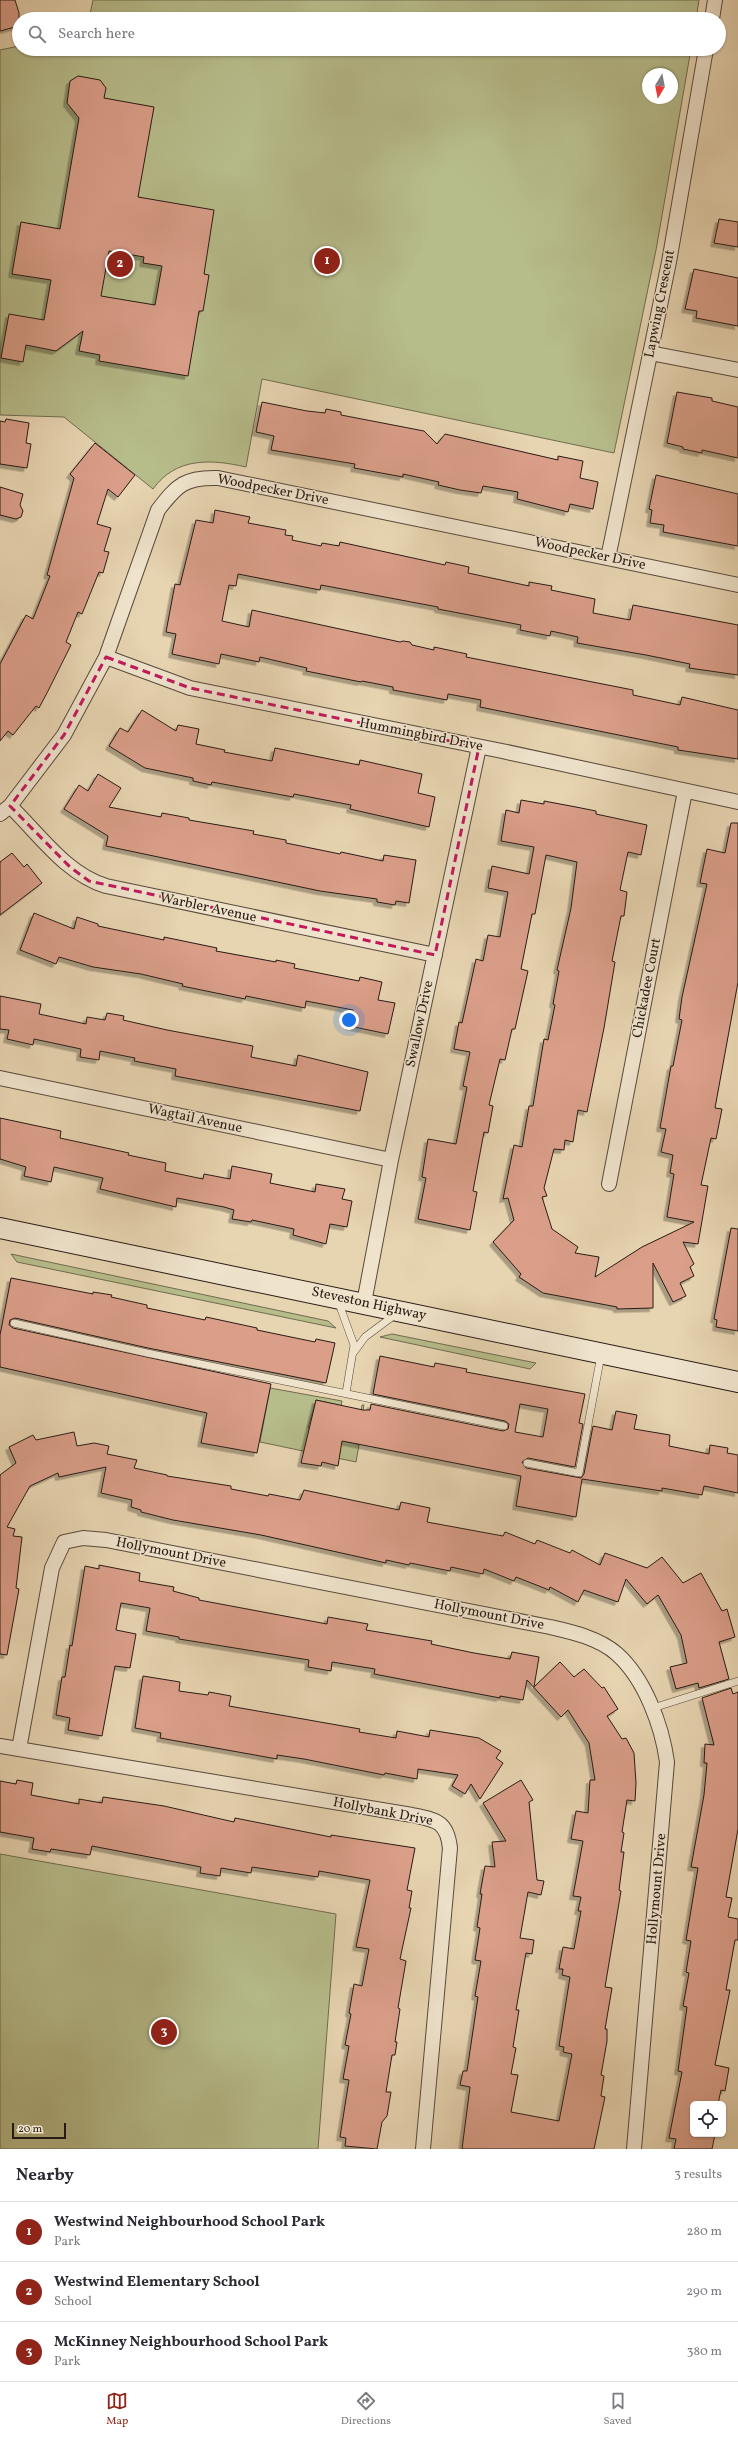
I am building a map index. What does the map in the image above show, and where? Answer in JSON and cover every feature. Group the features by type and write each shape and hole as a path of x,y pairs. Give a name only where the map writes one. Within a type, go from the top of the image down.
{"main road":[{"name":"Steveston Highway","path":"0,1228 337,1297 738,1382"}],"street":[{"path":"713,12 715,0"},
{"name":"Lapwing Crescent","path":"608,558 669,262 705,56"},
{"path":"650,353 738,370"},
{"name":"Woodpecker Drive","path":"5,810 64,735 106,657 158,510 173,490 187,480 218,478 738,585"},
{"name":"Hummingbird Drive","path":"106,657 190,688 479,746 738,802"},
{"name":"Swallow Drive","path":"364,1303 391,1160 479,746"},
{"name":"Chickadee Court","path":"608,1184 685,791"},
{"name":"Warbler Avenue","path":"5,810 70,867 89,881 106,886 435,955"},
{"name":"Wagtail Avenue","path":"0,1078 391,1160"},
{"name":"Hollymount Drive","path":"19,1749 52,1568 62,1540 83,1538 106,1540 570,1632 601,1644 616,1653 628,1665 652,1708 664,1739 667,1762 667,1783 634,2149"},
{"name":"Hollybank Drive","path":"0,1746 412,1815 437,1821 445,1827 449,1836 450,1848 423,2149"}],"lane":[{"path":"337,1297 353,1339 354,1352 346,1393"},
{"path":"354,1352 365,1337 401,1311"},
{"path":"14,1323 155,1355 504,1426"},
{"path":"527,1463 579,1473 601,1353"},
{"path":"652,1708 738,1681"}],"highlighted area":[{"path":"106,657 190,688 479,747 435,955 89,881 70,867 10,806 64,735"}],"green space":[{"path":"93,0 699,0 697,12 90,12"},
{"path":"12,47 12,56 690,56 656,250 614,453 262,379 246,467 233,464 207,462 195,463 172,471 153,489 64,417 0,415 0,50"},
{"path":"11,1254 328,1321 336,1328 17,1262"},
{"path":"392,1334 536,1363 530,1369 380,1337"},
{"path":"270,1388 342,1401 339,1417 336,1416 338,1405 316,1400 308,1428 325,1432 359,1424 362,1405 364,1405 356,1444 359,1445 356,1462 260,1442"},
{"path":"0,1854 336,1914 318,2149 0,2149"}],"building":[{"path":"0,0 15,0 19,12 12,12 12,28 0,31"},
{"path":"78,76 100,80 106,88 104,98 154,107 138,197 214,210 204,274 209,275 203,311 199,311 188,376 99,361 100,355 79,351 83,331 56,351 26,345 23,362 1,358 9,314 44,320 51,280 12,274 21,222 60,229 79,118 67,103 70,81","holes":["109,251 144,257 143,263 162,266 155,305 101,296"]},
{"path":"719,219 738,222 738,247 714,243"},
{"path":"694,269 738,278 738,326 696,318 697,311 685,309"},
{"path":"677,392 712,398 712,401 738,407 738,458 702,450 702,453 683,449 683,447 667,443"},
{"path":"262,402 325,413 326,409 341,412 341,415 424,431 437,444 445,434 558,460 558,456 583,461 580,478 598,482 593,509 570,504 568,512 517,499 518,492 483,486 481,493 460,490 438,485 439,482 403,474 403,477 354,468 355,464 271,450 274,436 256,432"},
{"path":"6,419 29,423 26,443 31,444 27,468 0,464 0,421 5,422"},
{"path":"95,443 135,475 118,497 108,489 97,524 111,528 104,551 109,552 103,573 99,572 82,614 78,612 66,642 71,645 48,691 39,708 36,706 13,735 8,731 0,741 0,664 26,615 33,619 50,576 47,575 74,478 70,474"},
{"path":"656,475 738,494 738,546 663,532 664,525 650,523 652,510 649,509"},
{"path":"0,487 23,494 20,505 23,511 21,517 16,519 0,515"},
{"path":"215,510 250,517 248,523 286,530 285,535 293,536 292,540 321,546 322,543 339,546 340,542 445,565 446,562 469,567 468,573 529,586 529,582 552,586 551,590 595,599 593,613 630,620 633,605 738,625 738,675 689,668 690,664 577,643 578,637 551,631 550,636 520,630 521,625 438,609 438,607 321,585 320,590 238,574 236,586 229,585 222,621 249,627 252,610 400,642 410,642 412,645 434,650 434,647 467,654 466,657 633,690 633,695 680,705 682,697 738,710 738,759 678,750 678,747 480,707 481,700 448,694 447,700 393,690 393,687 306,671 307,668 260,657 259,662 221,654 219,664 172,654 176,634 166,632 175,584 180,585 196,520 213,523"},
{"path":"142,710 176,731 178,725 199,729 196,744 225,750 224,752 272,761 275,748 359,765 360,760 422,774 418,793 435,797 429,827 350,809 351,805 294,794 293,797 212,782 211,785 193,781 193,778 145,768 109,746 120,728 128,732"},
{"path":"98,774 121,788 109,807 161,817 162,813 189,818 189,820 254,831 253,834 286,840 286,843 340,854 341,852 383,861 384,855 416,860 409,903 396,901 395,905 377,902 377,899 320,891 106,846 108,836 64,809 79,785 88,791"},
{"path":"521,800 544,804 544,801 576,807 596,811 596,814 647,825 641,855 628,852 620,890 627,892 624,916 621,916 612,961 615,962 604,1028 587,1112 578,1110 573,1142 565,1140 564,1150 554,1149 544,1188 547,1196 542,1197 552,1229 578,1247 575,1253 599,1257 595,1277 642,1247 694,1222 667,1217 674,1174 670,1173 673,1155 661,1152 666,1129 660,1128 671,1066 673,1066 682,1020 679,1019 682,997 707,884 700,883 707,849 725,853 731,823 738,823 738,982 715,1108 722,1109 716,1139 711,1138 701,1185 708,1186 698,1244 683,1242 694,1264 690,1267 694,1276 680,1283 686,1296 673,1302 653,1263 653,1308 617,1309 617,1307 543,1293 519,1277 521,1274 493,1242 514,1220 508,1198 503,1199 514,1145 522,1147 529,1106 533,1106 544,1039 548,1040 555,1005 553,1004 559,971 557,970 571,908 577,862 546,855 535,914 532,914 521,969 528,971 515,1029 512,1029 505,1060 500,1059 489,1105 493,1106 488,1133 484,1132 473,1191 477,1192 470,1230 418,1219 426,1178 422,1177 428,1139 456,1144 467,1087 463,1086 470,1052 454,1049 459,1022 462,1023 476,959 483,961 488,935 500,937 508,892 488,888 492,866 529,874 534,847 501,841 506,810 519,813"},
{"path":"12,853 24,867 27,864 42,883 0,915 0,862"},
{"path":"34,913 74,929 77,917 98,924 98,926 164,940 164,937 217,948 216,951 295,964 294,968 359,981 360,977 382,982 378,1000 395,1003 388,1034 349,1026 353,1010 306,1001 305,1008 246,996 245,999 182,986 183,984 141,974 93,967 59,957 56,964 20,950"},
{"path":"0,996 41,1004 39,1014 86,1024 87,1017 105,1020 107,1013 124,1016 123,1020 167,1030 253,1046 251,1057 296,1066 298,1055 368,1072 360,1111 175,1076 176,1069 134,1061 135,1058 100,1051 99,1060 80,1057 81,1049 34,1039 33,1045 7,1039 9,1030 0,1029"},
{"path":"0,1118 61,1131 60,1138 129,1153 128,1155 166,1163 165,1171 203,1179 204,1174 230,1179 232,1166 272,1174 270,1183 315,1192 316,1184 345,1189 342,1199 352,1201 347,1227 330,1224 326,1244 293,1235 294,1229 252,1220 251,1222 232,1219 234,1210 224,1207 177,1198 176,1207 100,1189 103,1178 54,1167 51,1182 24,1176 26,1167 0,1159"},
{"path":"731,1228 738,1229 738,1331 716,1327 717,1320 714,1319"},
{"path":"11,1278 93,1294 93,1292 112,1295 111,1297 147,1305 147,1308 205,1320 206,1317 257,1328 257,1330 315,1342 316,1339 335,1343 326,1383 148,1348 15,1318 10,1320 9,1325 13,1328 271,1384 257,1453 201,1443 207,1413 0,1367 0,1335"},
{"path":"380,1356 434,1367 435,1363 467,1369 466,1372 585,1394 579,1423 583,1424 575,1467 528,1458 522,1462 526,1468 581,1478 584,1474 593,1426 612,1430 616,1411 637,1415 634,1429 670,1435 669,1446 709,1454 710,1445 728,1448 727,1453 738,1455 738,1493 704,1486 702,1495 662,1488 662,1491 582,1479 576,1517 516,1506 521,1476 342,1441 338,1466 322,1462 321,1466 301,1463 316,1400 363,1410 370,1410 371,1404 503,1431 508,1429 509,1424 505,1421 373,1394","holes":["520,1404 548,1409 543,1437 515,1432"]},
{"path":"74,1432 77,1446 94,1443 109,1446 107,1454 137,1460 134,1468 167,1476 231,1486 231,1489 268,1496 269,1494 300,1500 304,1490 399,1510 401,1502 430,1508 427,1522 503,1536 505,1532 535,1544 537,1540 570,1553 572,1550 600,1565 605,1553 647,1568 662,1557 683,1583 701,1573 722,1611 727,1609 735,1637 719,1642 729,1679 699,1688 698,1683 676,1689 670,1667 687,1663 681,1635 658,1595 647,1604 626,1579 618,1602 584,1590 578,1602 550,1587 549,1590 516,1577 514,1581 484,1569 483,1574 451,1567 450,1571 386,1560 386,1563 261,1535 173,1520 141,1512 141,1510 131,1507 132,1500 101,1493 106,1467 59,1477 58,1473 30,1486 7,1527 15,1529 13,1536 22,1537 16,1588 19,1589 7,1655 0,1654 0,1475 16,1463 9,1447 33,1435 36,1440"},
{"path":"99,1565 140,1573 139,1581 174,1587 173,1591 199,1598 199,1600 327,1624 328,1617 368,1624 366,1630 432,1641 431,1644 474,1653 510,1659 512,1652 539,1657 534,1687 560,1662 574,1677 584,1669 602,1688 604,1687 618,1709 607,1716 622,1739 626,1738 634,1753 636,1783 635,1801 627,1800 622,1832 624,1833 621,1852 624,1852 619,1890 621,1891 605,1987 612,1988 605,2029 607,2029 607,2041 601,2075 604,2076 601,2096 605,2097 594,2149 462,2149 470,2087 460,2085 463,2071 467,2071 478,1997 475,1996 481,1961 475,1960 480,1928 477,1927 482,1894 480,1894 485,1866 495,1867 492,1842 506,1841 483,1803 521,1780 533,1800 529,1802 537,1880 544,1881 541,1895 528,1892 520,1938 534,1940 532,1954 526,1953 516,2010 519,2010 513,2047 516,2048 511,2074 518,2075 511,2112 559,2121 572,2054 563,2052 564,2047 559,2046 570,1977 562,1975 563,1969 559,1969 563,1947 574,1949 581,1911 578,1911 581,1897 573,1896 583,1841 571,1839 576,1811 588,1813 590,1780 595,1780 589,1743 568,1710 561,1717 527,1680 523,1700 500,1696 500,1698 374,1674 375,1669 332,1662 331,1671 308,1667 309,1660 179,1639 179,1637 146,1631 150,1608 121,1603 116,1630 136,1634 130,1668 115,1666 102,1736 68,1730 70,1718 56,1715 62,1677 65,1677 70,1645 72,1646 85,1566 99,1569"},
{"path":"143,1676 180,1682 179,1691 208,1695 209,1692 231,1696 229,1706 360,1729 359,1732 396,1738 397,1731 429,1737 430,1730 479,1738 501,1751 496,1758 503,1763 480,1799 471,1784 465,1794 452,1786 458,1775 418,1769 417,1779 385,1773 384,1775 304,1759 277,1755 277,1759 160,1738 161,1733 135,1728"},
{"path":"731,1688 733,1694 738,1692 738,1829 726,1897 732,1898 728,1917 738,1919 738,1940 735,1940 726,1990 730,1990 715,2065 729,2068 725,2091 721,2090 719,2101 690,2101 690,2137 714,2137 712,2149 674,2149 676,2139 669,2138 682,2072 678,2071 687,2007 683,2006 689,1973 686,1972 691,1941 686,1940 698,1868 691,1867 704,1795 707,1763 704,1763 705,1744 714,1745 702,1698"},
{"path":"17,1780 33,1783 31,1795 79,1804 79,1799 102,1803 103,1797 164,1806 234,1822 235,1818 331,1837 331,1835 415,1848 407,1890 412,1891 409,1908 411,1908 400,1959 406,1961 398,2008 400,2009 395,2042 397,2042 395,2055 392,2055 386,2092 391,2092 387,2116 382,2122 377,2149 345,2146 346,2138 340,2137 349,2080 343,2079 349,2046 345,2045 351,2014 349,2013 354,1984 362,1986 369,1949 356,1947 370,1880 319,1871 318,1877 252,1867 251,1873 221,1868 220,1876 200,1873 201,1867 92,1846 90,1855 51,1849 50,1852 32,1849 34,1838 0,1832 0,1781 16,1784"}],"place":[{"name":"Westwind Neighbourhood School Park","path":"327,261"},
{"name":"Westwind Elementary School","path":"120,264"},
{"name":"McKinney Neighbourhood School Park","path":"164,2032"}]}
